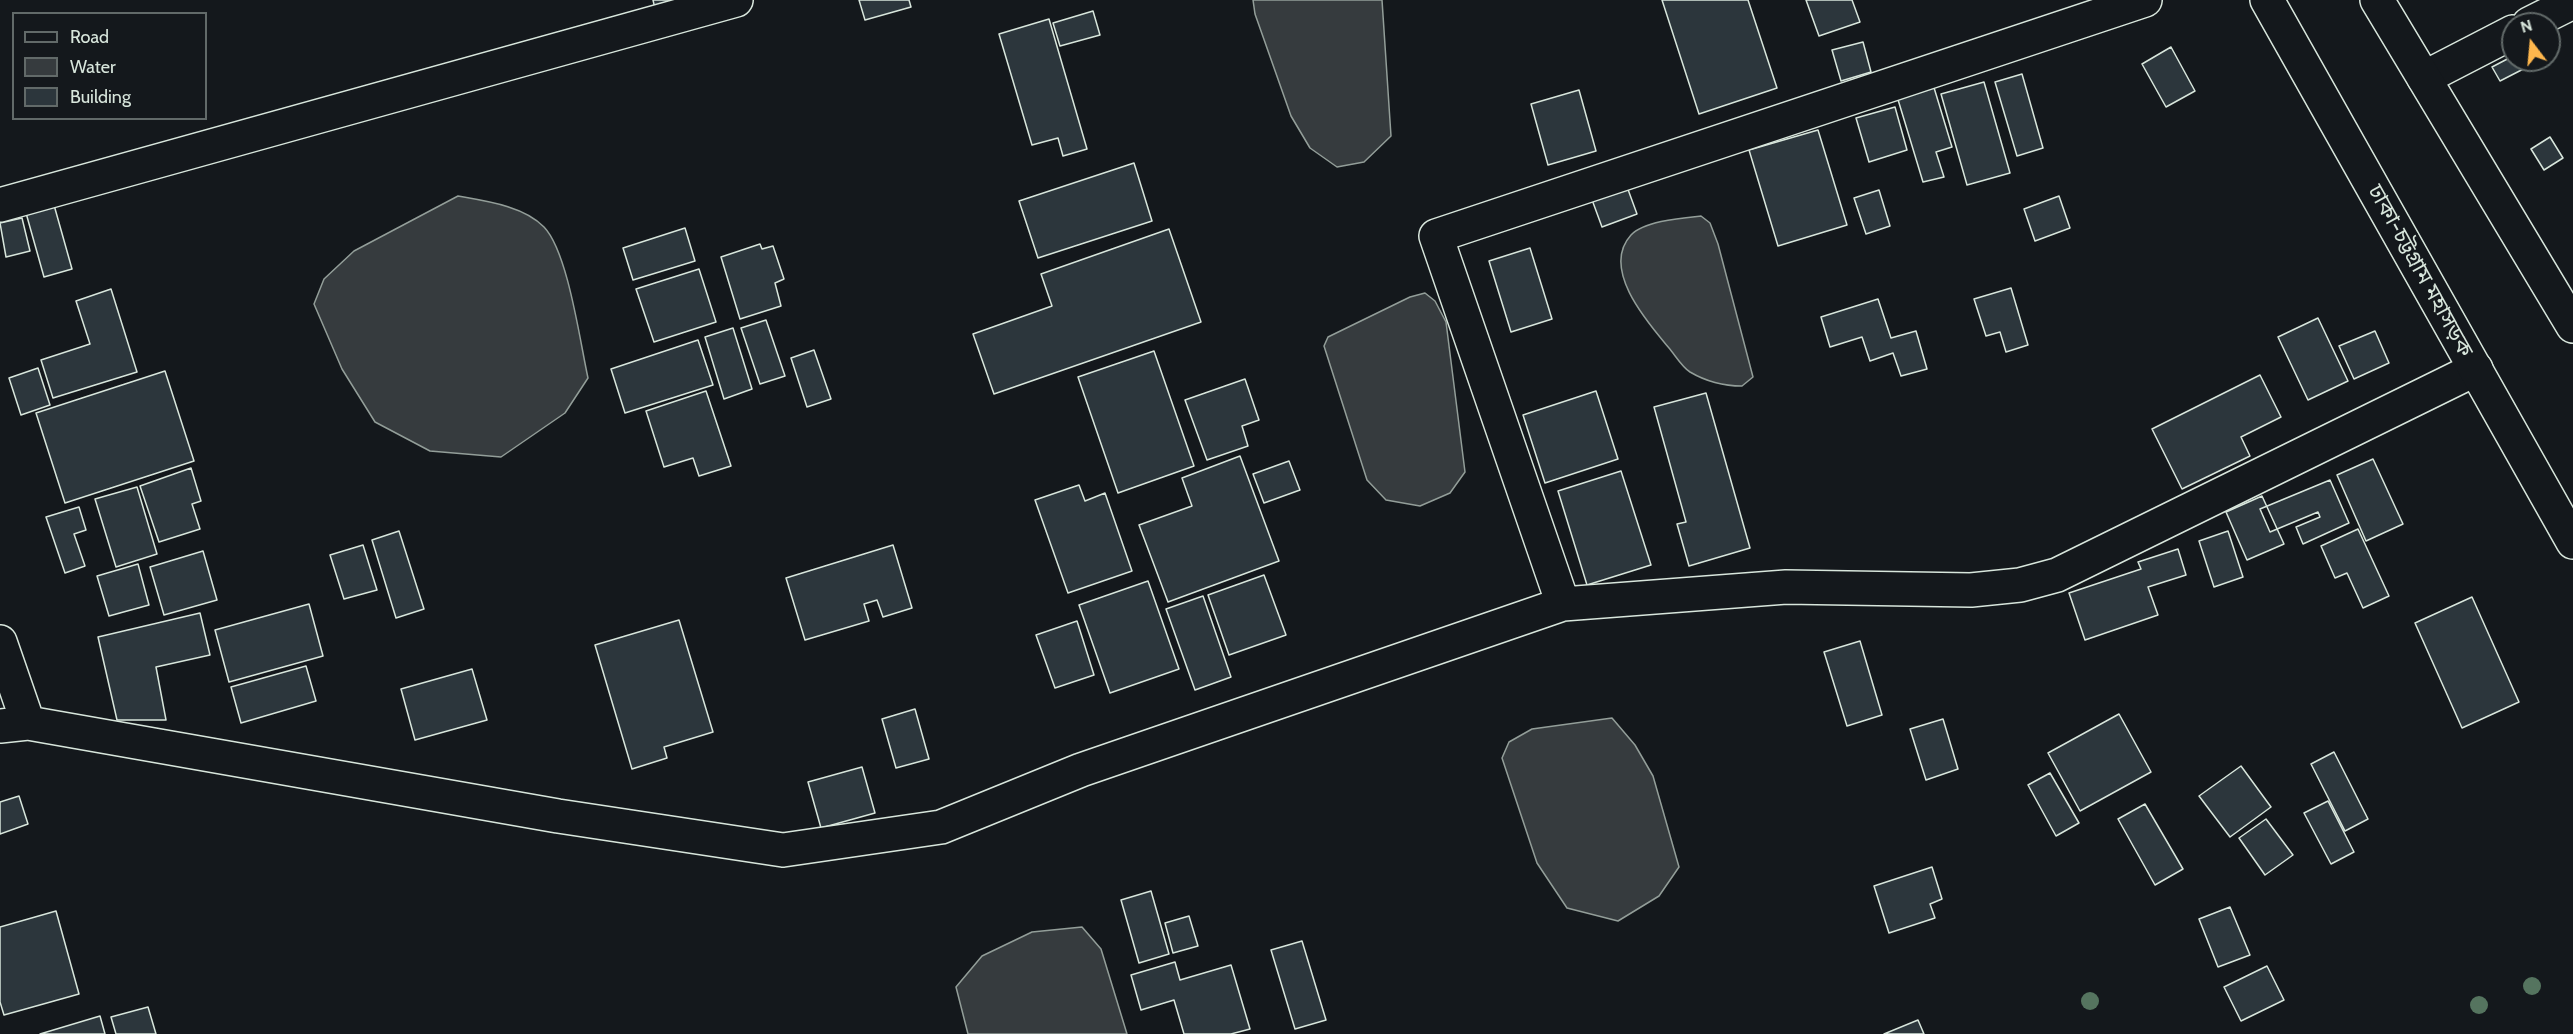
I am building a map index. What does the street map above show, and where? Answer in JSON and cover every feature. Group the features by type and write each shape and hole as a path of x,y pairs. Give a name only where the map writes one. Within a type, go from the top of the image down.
{"main road":[{"path":"0,205 736,0"},
{"path":"1563,604 1436,236 2145,0"},
{"name":"ঢাকা-চট্টগ্রাম মহাসড়ক","path":"2267,0 2573,542"},
{"path":"2377,0 2573,327"},
{"path":"2553,12 2573,2"},
{"path":"2424,78 2501,38"},
{"path":"0,642 14,725 547,814 783,850 941,827 1081,770 1563,604 1786,587 1971,590 2020,585 2057,575 2476,369"}],"water":[{"path":"1253,0 1382,0 1391,136 1364,162 1337,167 1310,148 1291,116 1255,14"},
{"path":"458,196 515,209 544,227 560,256 566,276 588,378 565,413 501,457 430,451 375,422 342,369 314,304 324,279 354,251"},
{"path":"1701,216 1710,223 1718,244 1753,377 1742,386 1715,383 1687,370 1650,325 1630,295 1624,279 1621,263 1623,249 1631,235 1637,230 1654,223"},
{"path":"1425,293 1435,301 1446,322 1465,472 1450,493 1420,506 1386,500 1367,480 1324,346 1328,337 1410,297"},
{"path":"1612,718 1635,745 1653,776 1679,867 1659,896 1618,921 1567,908 1537,863 1502,758 1509,742 1532,729"},
{"path":"1082,927 1101,949 1127,1034 968,1034 956,987 982,956 1032,932"}],"building":[{"path":"653,0 698,0 656,13"},
{"path":"859,0 909,0 911,7 865,20"},
{"path":"1662,0 1748,0 1777,88 1699,114"},
{"path":"1806,0 1852,0 1860,22 1819,36"},
{"path":"1093,11 1100,35 1060,46 1053,23"},
{"path":"1049,19 1087,149 1063,156 1058,138 1032,145 999,34"},
{"path":"1863,42 1871,72 1841,81 1832,50"},
{"path":"2171,47 2195,91 2166,107 2142,64"},
{"path":"2501,62 2501,72 2518,72 2500,81 2492,67"},
{"path":"2022,74 2043,148 2017,156 1995,82"},
{"path":"1932,81 1952,147 1936,152 1944,177 1923,182 1896,93"},
{"path":"1984,82 2010,173 1967,185 1941,94"},
{"path":"1579,90 1596,151 1548,165 1531,104"},
{"path":"1895,107 1907,150 1869,162 1856,118"},
{"path":"1818,130 1847,225 1778,246 1749,150"},
{"path":"2550,137 2563,158 2544,170 2531,149"},
{"path":"1134,163 1152,221 1038,258 1019,201"},
{"path":"1626,184 1637,214 1602,227 1591,197"},
{"path":"1879,190 1890,226 1866,234 1854,198"},
{"path":"2059,196 2070,228 2035,241 2024,209"},
{"path":"54,205 72,269 44,277 26,213"},
{"path":"22,218 30,251 6,257 0,223"},
{"path":"685,228 695,261 633,280 623,248"},
{"path":"1169,229 1201,322 994,394 973,334 1052,306 1041,274"},
{"path":"760,244 762,249 773,246 784,279 775,283 781,306 740,319 721,257"},
{"path":"1530,248 1552,319 1511,332 1489,261"},
{"path":"699,269 716,322 654,342 636,289"},
{"path":"2011,288 2028,345 2006,352 2000,332 1986,336 1974,299"},
{"path":"111,289 137,372 53,398 41,360 90,344 76,301"},
{"path":"1878,299 1891,338 1916,331 1927,369 1901,376 1893,353 1870,361 1862,337 1830,347 1821,317"},
{"path":"2318,318 2348,381 2308,400 2278,337"},
{"path":"766,320 785,376 760,384 741,328"},
{"path":"733,328 752,389 724,399 705,337"},
{"path":"2375,331 2389,363 2354,379 2339,346"},
{"path":"698,340 713,385 625,413 611,369"},
{"path":"814,350 831,399 807,407 791,358"},
{"path":"1154,351 1194,466 1118,493 1078,377"},
{"path":"38,368 50,405 21,415 9,378"},
{"path":"165,371 194,461 65,503 36,413"},
{"path":"2260,375 2281,417 2241,437 2250,456 2182,489 2152,429"},
{"path":"1245,379 1259,420 1242,426 1248,446 1207,460 1185,400"},
{"path":"706,391 731,466 699,476 693,458 664,467 646,411"},
{"path":"1596,391 1618,459 1545,483 1523,415"},
{"path":"1706,393 1750,548 1689,566 1677,524 1686,522 1654,407"},
{"path":"1240,456 1279,561 1168,602 1139,525 1192,506 1182,478"},
{"path":"2373,459 2403,524 2366,541 2337,475"},
{"path":"1289,461 1300,490 1264,503 1253,474"},
{"path":"191,468 201,501 192,504 200,529 159,542 140,486"},
{"path":"1621,471 1651,565 1587,585 1558,491"},
{"path":"2330,480 2349,523 2303,544 2296,527 2320,517 2318,512 2270,532 2260,509"},
{"path":"1079,485 1085,501 1105,493 1132,571 1068,593 1035,500"},
{"path":"137,487 157,554 116,567 95,499"},
{"path":"2262,496 2284,544 2247,560 2226,512"},
{"path":"79,507 86,530 74,534 85,566 65,573 46,517"},
{"path":"2358,529 2389,596 2363,608 2347,573 2335,578 2321,546"},
{"path":"399,531 424,609 396,618 372,540"},
{"path":"2228,531 2243,577 2214,587 2199,541"},
{"path":"363,545 377,590 344,599 330,555"},
{"path":"893,545 912,608 883,617 877,600 864,604 869,621 805,640 786,578"},
{"path":"2178,549 2186,575 2148,587 2158,615 2085,640 2069,593 2141,569 2138,562"},
{"path":"203,551 217,600 164,615 150,567"},
{"path":"138,564 149,605 109,616 97,576"},
{"path":"1264,575 1286,635 1229,655 1208,595"},
{"path":"1148,581 1179,669 1110,693 1079,605"},
{"path":"1203,596 1231,677 1195,690 1166,609"},
{"path":"2472,597 2519,702 2462,728 2415,623"},
{"path":"309,604 323,656 229,682 215,630"},
{"path":"200,613 210,655 156,667 166,720 117,720 98,637"},
{"path":"679,620 713,732 664,747 667,758 632,769 595,645"},
{"path":"1077,621 1094,675 1055,688 1036,635"},
{"path":"1860,641 1882,715 1847,726 1824,652"},
{"path":"306,666 316,701 241,723 231,687"},
{"path":"472,669 487,720 415,740 401,689"},
{"path":"915,709 929,759 896,768 882,719"},
{"path":"2119,714 2151,772 2080,811 2048,753"},
{"path":"1943,719 1958,769 1926,780 1910,729"},
{"path":"2334,752 2368,819 2345,831 2311,764"},
{"path":"2241,766 2271,807 2230,837 2199,796"},
{"path":"862,767 875,813 821,828 808,782"},
{"path":"2050,773 2079,823 2056,836 2028,785"},
{"path":"19,796 28,824 0,834 0,802"},
{"path":"2328,801 2354,852 2331,864 2304,813"},
{"path":"2145,804 2183,869 2155,885 2118,819"},
{"path":"2266,819 2293,855 2265,875 2239,838"},
{"path":"1932,867 1942,899 1930,904 1935,918 1889,933 1874,886"},
{"path":"1151,891 1169,954 1139,963 1121,900"},
{"path":"2230,907 2250,955 2218,967 2199,919"},
{"path":"56,911 79,994 4,1015 0,1002 0,927"},
{"path":"1189,916 1198,946 1173,953 1165,923"},
{"path":"1302,941 1326,1020 1295,1029 1271,950"},
{"path":"1175,962 1180,980 1231,965 1250,1029 1231,1034 1184,1034 1174,1000 1141,1010 1131,975"},
{"path":"2267,966 2284,1000 2241,1021 2224,987"},
{"path":"148,1007 156,1034 116,1034 111,1017"},
{"path":"100,1016 105,1034 40,1034"},
{"path":"1918,1020 1924,1034 1884,1034"}]}
